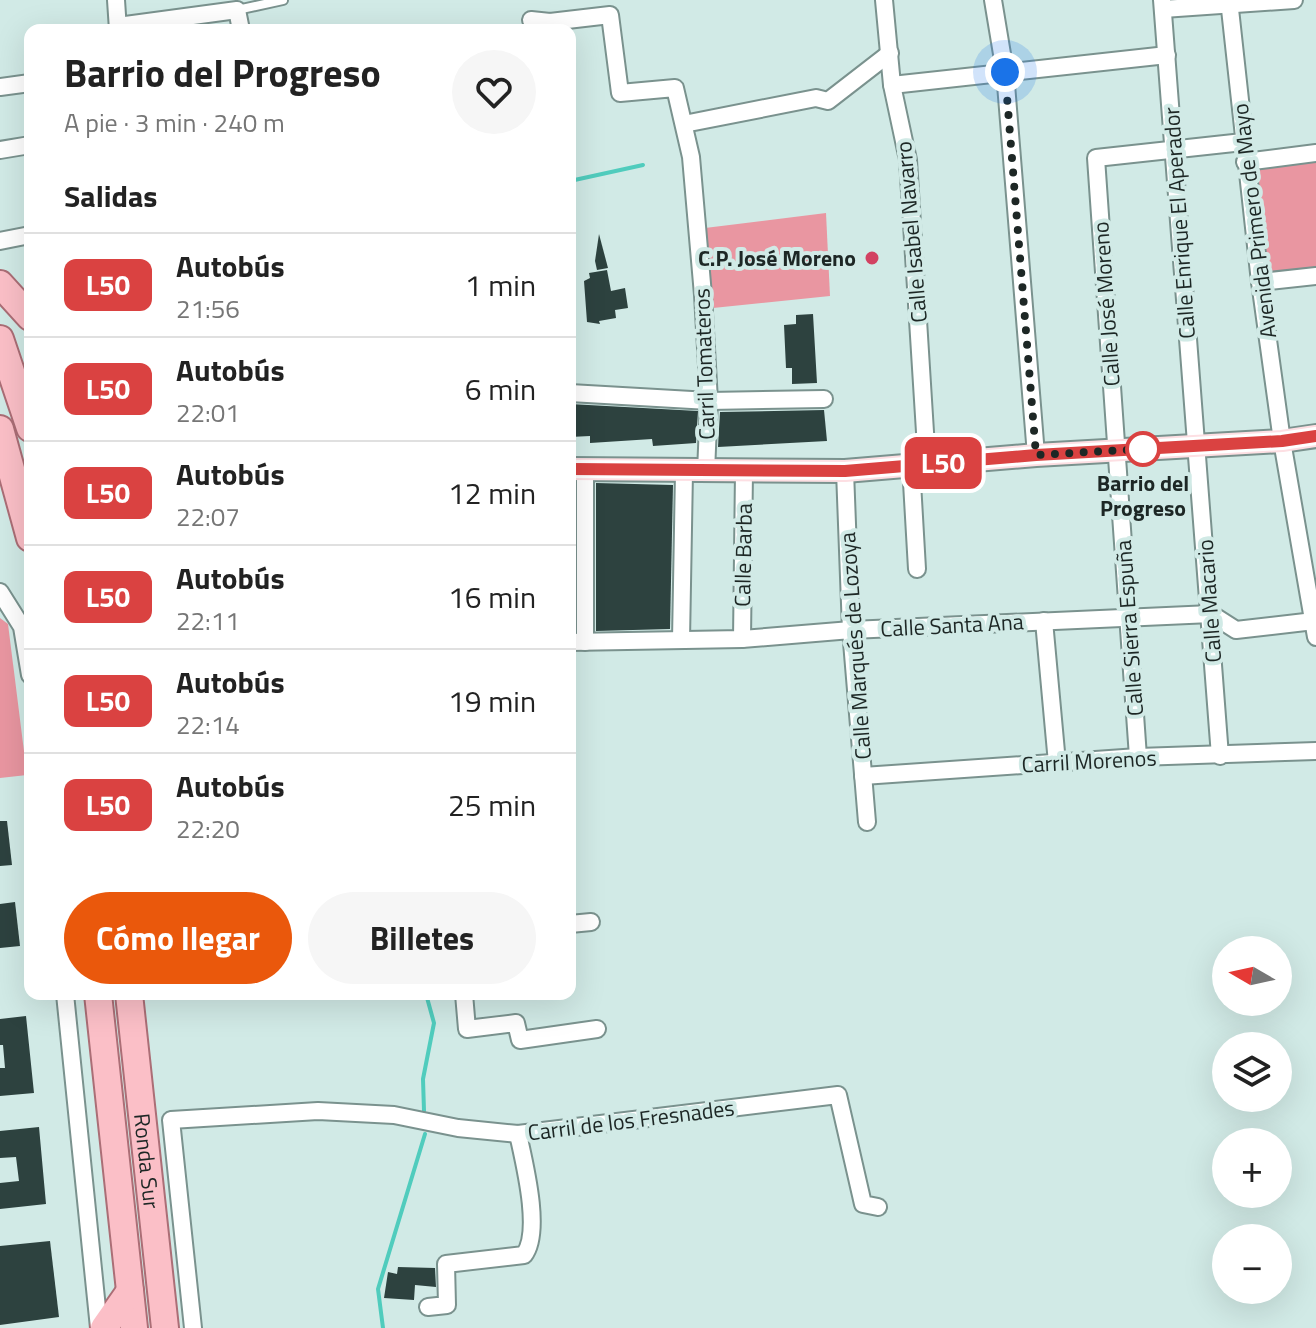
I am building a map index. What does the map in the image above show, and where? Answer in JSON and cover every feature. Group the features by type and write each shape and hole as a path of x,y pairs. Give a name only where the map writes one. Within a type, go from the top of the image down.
{"main road":[{"path":"0,284 24,310"},
{"path":"0,327 24,329"},
{"path":"0,339 24,410"},
{"path":"0,429 24,515"},
{"path":"578,470 845,471 1036,455 1282,441 1316,436"},
{"name":"Ronda Sur","path":"99,1000 134,1328"},
{"name":"Ronda Sur","path":"130,1000 165,1328"},
{"path":"102,1328 130,1291"}],"street":[{"path":"116,0 118,24"},
{"name":"Calle Isabel Navarro","path":"884,0 892,85 908,160 919,465 917,569"},
{"path":"993,0 1005,72 1036,455"},
{"path":"1162,5 1294,0"},
{"name":"Avenida Primero de Mayo","path":"1229,3 1260,282 1282,441 1309,551 1315,629"},
{"name":"Calle Enrique El Aperador","path":"1162,5 1196,445"},
{"path":"144,24 237,10 240,24"},
{"name":"Carril Tomateros","path":"531,20 550,22 610,15 620,93 675,88 684,124 691,157 709,401 695,472 681,640"},
{"path":"684,124 816,98 828,101 890,53"},
{"path":"892,85 1167,55"},
{"path":"0,87 24,84"},
{"path":"1174,149 1243,142"},
{"path":"0,150 24,146"},
{"name":"Calle José Moreno","path":"1116,451 1096,158 1174,149"},
{"path":"1245,162 1316,153"},
{"path":"0,241 24,236"},
{"path":"1260,282 1316,276"},
{"path":"576,393 709,401 824,399"},
{"name":"Calle Macario","path":"1196,445 1220,756"},
{"name":"Calle Sierra Espuña","path":"1116,451 1132,618 1138,757"},
{"path":"577,642 578,470"},
{"name":"Calle Barba","path":"742,639 744,471"},
{"name":"Calle Marqués de Lozoya","path":"845,471 851,630 867,822"},
{"path":"0,592 6,609 24,634"},
{"name":"Calle Santa Ana","path":"577,642 742,639 851,630 1211,614 1236,630 1315,629"},
{"path":"1044,621 1057,763"},
{"name":"Carril Morenos","path":"863,776 1138,757 1316,751"},
{"path":"576,923 591,922"},
{"path":"66,1000 102,1328"},
{"path":"465,1000 467,1029 516,1023 520,1040 597,1029"},
{"name":"Carril de los Fresnades","path":"193,1328 171,1120 318,1111 394,1115 458,1128 518,1134 838,1095 863,1204 878,1207"},
{"path":"428,1307 447,1305 446,1264 524,1255 531,1246 531,1216 518,1134"}],"lane":[{"path":"237,10 283,0"}],"shaded area":[{"path":"1316,153 1316,276 1260,282 1245,162"},
{"path":"826,213 830,296 713,308 705,228"},
{"path":"0,618 8,624 24,751 24,775 0,778"}],"building":[{"path":"599,234 608,268 597,270 595,261"},
{"path":"607,270 611,291 625,288 628,308 615,310 616,318 599,321 600,324 587,322 584,281 590,278 589,273"},
{"path":"813,314 817,383 792,384 792,368 786,368 784,325 796,324 796,315"},
{"path":"576,404 698,411 696,443 653,446 652,439 590,443 590,436 576,437"},
{"path":"824,410 827,441 718,447 720,412"},
{"path":"596,483 673,485 670,629 596,631"},
{"path":"0,821 7,821 12,865 0,866"},
{"path":"15,902 20,946 0,948 0,904"},
{"path":"26,1016 34,1093 0,1096 0,1068 5,1068 3,1045 0,1045 0,1019"},
{"path":"39,1127 46,1204 0,1209 0,1183 19,1181 16,1157 0,1158 0,1131"},
{"path":"50,1241 59,1317 0,1325 0,1246"},
{"path":"398,1267 435,1268 436,1287 415,1285 414,1300 384,1298 388,1272 397,1274"}],"waterway":[{"path":"576,180 643,165"},
{"path":"424,1111 423,1079 434,1023 428,1000"},
{"path":"383,1328 378,1289 425,1134"}],"bus line":[{"name":"L50","path":"576,470 845,471 1036,455 1282,441 1316,436"}],"place":[{"name":"C.P. José Moreno","path":"872,258"},
{"name":"Barrio del Progreso","path":"1143,449"}],"route":[{"path":"1005,72 1036,455 1143,449"}]}
